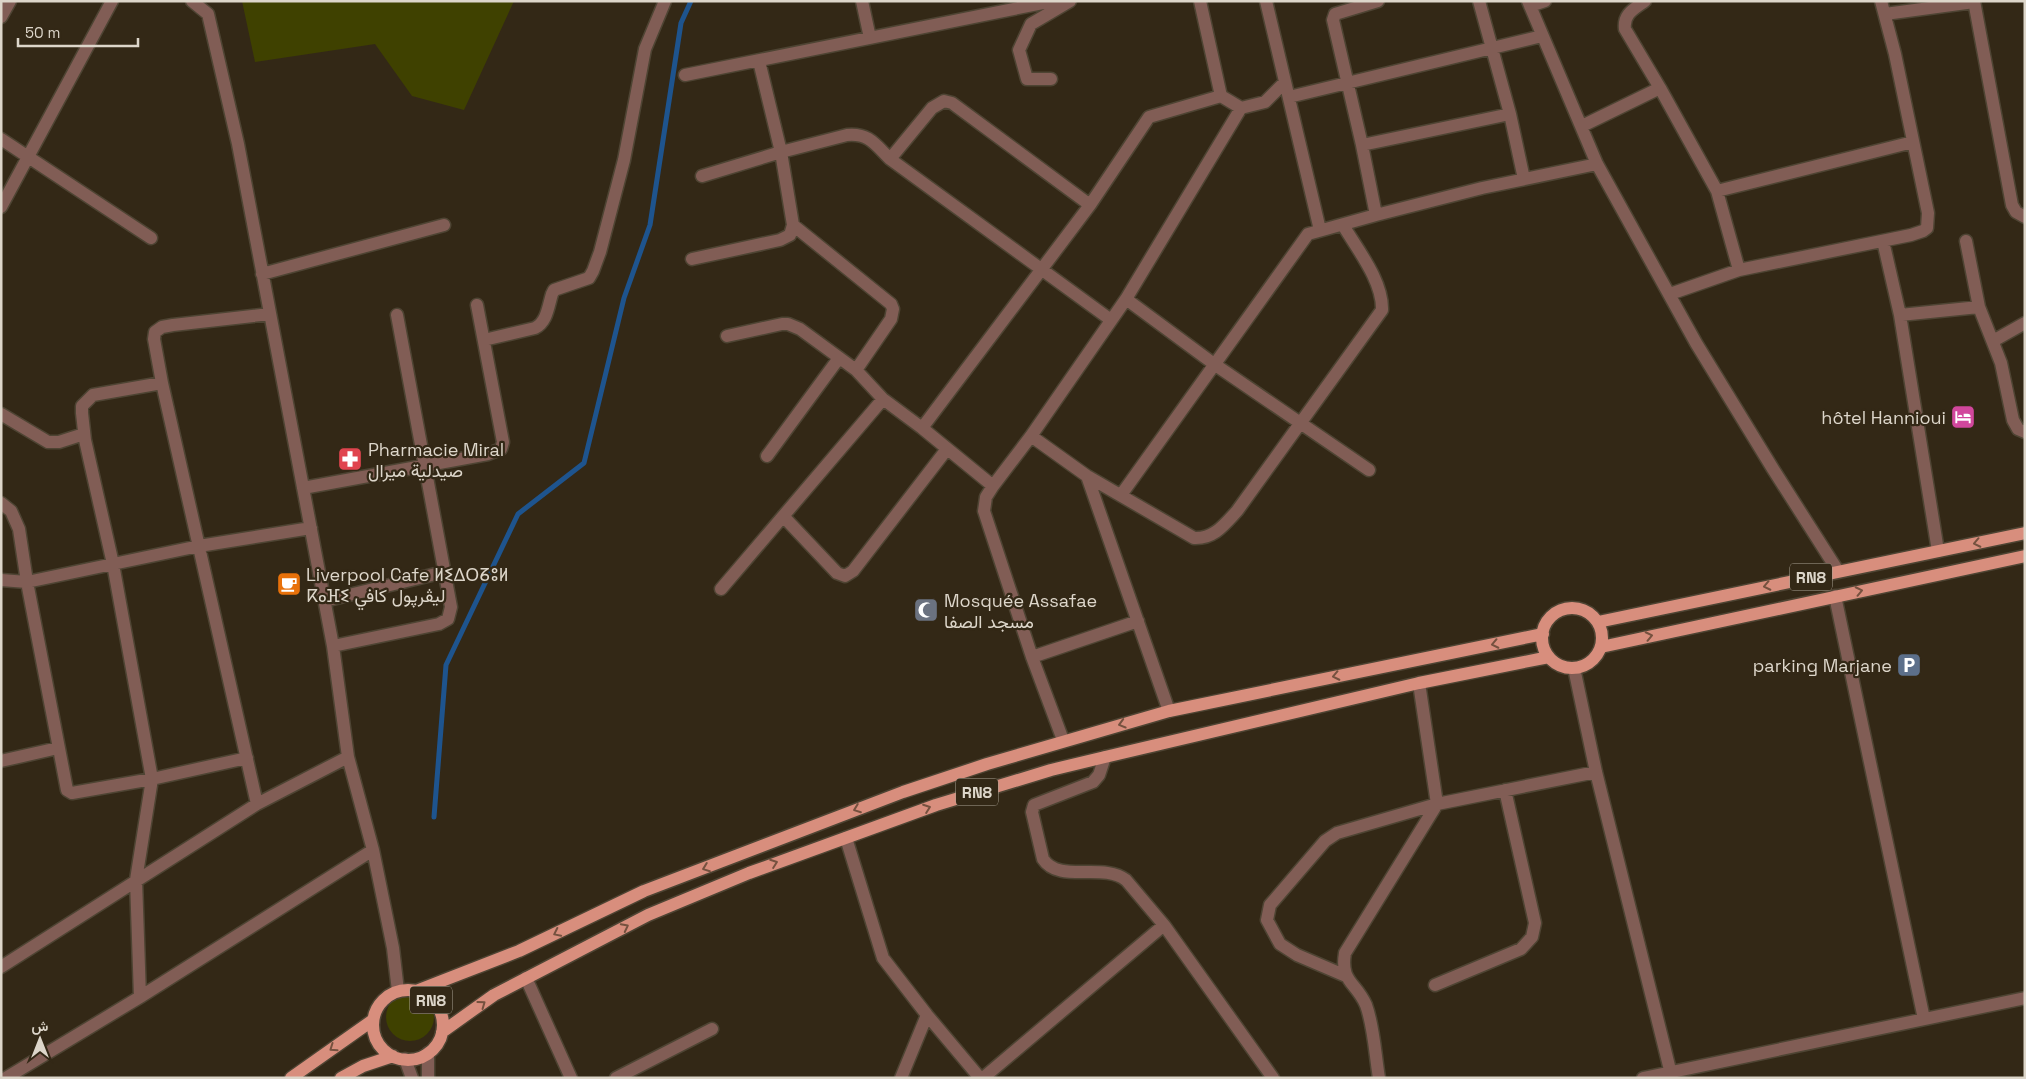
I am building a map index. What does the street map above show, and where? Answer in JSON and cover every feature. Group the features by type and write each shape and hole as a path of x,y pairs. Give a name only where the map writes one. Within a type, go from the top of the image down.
{"main road":[{"name":"RN8","path":"1598,622 2025,533"},
{"name":"RN8","path":"1601,647 2025,556"},
{"path":"1570,608 1586,612 1598,622 1602,634 1601,647 1588,663 1574,668 1561,665 1549,657 1544,646 1543,634 1549,619 1555,614 1570,608"},
{"name":"RN8","path":"291,1078 373,1020 381,1002 389,995 398,991 416,991 519,951 663,884 903,792 1064,740 1168,711 1543,634"},
{"name":"RN8","path":"442,1032 494,995 648,915 749,872 936,805 1051,770 1419,683 1549,657"},
{"name":"RN8","path":"416,991 426,995 434,1002 440,1011 442,1021 442,1032 439,1040 428,1053"},
{"path":"373,1020 373,1031 383,1050 399,1058"},
{"path":"341,1078 363,1066 399,1058 413,1059 428,1053"}],"street":[{"path":"1,17 10,1"},
{"path":"1,207 112,1"},
{"path":"192,1 208,14"},
{"path":"206,1 238,144 311,528 333,646 348,757 373,850 393,948 398,991"},
{"path":"484,340 540,326 544,322 554,290 592,275 600,252 624,160 645,49 665,1"},
{"path":"862,1 870,38"},
{"path":"686,75 1053,1"},
{"path":"1051,79 1027,79 1019,50 1031,24 1070,1"},
{"path":"1200,1 1221,96"},
{"path":"1266,1 1320,230"},
{"path":"1376,215 1333,20 1335,14 1378,1"},
{"path":"1480,1 1510,114 1524,179"},
{"path":"1545,1 1529,4 1597,164 1696,343 1757,444 1838,571"},
{"path":"1642,2 1627,15 1624,22 1625,30 1660,88 1717,191 1739,270"},
{"path":"1670,294 1739,270 1883,241 1923,231 1927,228 1928,214 1895,54 1883,7 1974,2 2012,205 2016,212 2025,217"},
{"path":"1289,97 1542,36"},
{"path":"692,259 780,240 790,235 792,225 781,152 759,60"},
{"path":"1064,740 1032,657 984,511 986,497 1031,436 1126,299 1241,108 1265,102 1285,82"},
{"path":"1582,126 1660,88"},
{"path":"922,428 1090,206 1149,116 1221,96 1241,108"},
{"path":"890,159 932,108 944,101 952,103 1090,206"},
{"path":"1362,145 1510,114"},
{"path":"702,176 781,152 856,134 868,137 890,159 1111,320"},
{"path":"1,139 151,238"},
{"path":"1717,191 1913,142"},
{"path":"1121,496 1308,234 1482,188 1597,164"},
{"path":"262,274 444,225"},
{"path":"792,225 891,304 893,309 892,319 856,370"},
{"path":"1031,436 1087,476 1194,538 1203,539 1210,536 1237,511 1382,310 1382,300 1377,282 1343,225"},
{"path":"1966,240 1979,307 2001,363 2014,420 2018,429 2025,432"},
{"path":"1883,241 1900,315 1938,551"},
{"path":"1126,299 1214,364 1368,470"},
{"path":"303,488 498,451 502,446 477,305"},
{"path":"1900,315 1979,307"},
{"path":"257,804 162,383 154,339 155,332 162,327 270,314"},
{"path":"333,646 433,626 448,619 451,607 423,466 397,315"},
{"path":"1993,342 2025,323"},
{"path":"727,336 788,324 800,329 856,370 883,399 993,486"},
{"path":"767,456 839,358"},
{"path":"140,997 136,880 152,778 113,564 84,434 82,406 94,395 162,383"},
{"path":"721,589 883,399"},
{"path":"1,414 48,442 54,443 84,434"},
{"path":"783,516 837,573 845,576 853,571 947,449"},
{"path":"1087,476 1168,711"},
{"path":"1,503 11,511 19,529 27,582 67,790 72,793 247,758"},
{"path":"1,580 27,582 199,546 311,528"},
{"path":"324,601 444,572"},
{"path":"1835,596 1924,1019"},
{"path":"1032,657 1138,621"},
{"path":"1574,668 1596,772 1671,1075"},
{"path":"1380,1078 1365,1004 1346,976 1343,964 1345,953 1437,804 1419,683"},
{"path":"1,761 58,748"},
{"path":"1,968 257,804 348,757"},
{"path":"1105,757 1099,775 1093,782 1034,805 1032,812 1040,851 1047,865 1054,869 1104,872 1120,876 1142,897 1164,925 1273,1078"},
{"path":"1346,976 1297,955 1280,944 1267,920 1270,905 1325,841 1337,833 1437,804 1596,772"},
{"path":"1435,985 1521,949 1532,936 1535,923 1505,790"},
{"path":"846,838 883,958 927,1015 982,1078 1164,925"},
{"path":"6,1078 140,997 373,850"},
{"path":"526,978 571,1078"},
{"path":"1643,1078 1671,1075 2025,998"},
{"path":"901,1078 927,1015"},
{"path":"616,1078 712,1029"},
{"path":"428,1053 428,1078"},
{"path":"399,1058 412,1078"}],"shaded area":[{"path":"242,1 514,1 464,110 412,96 375,44 255,62"},
{"path":"410,993 419,995 427,1000 432,1008 434,1017 432,1026 427,1034 419,1039 410,1041 401,1039 393,1034 388,1026 386,1017 388,1008 393,1000 401,995"}],"waterway":[{"path":"434,817 446,665 518,514 584,463 624,298 650,225 681,23 691,1"}],"place":[{"name":"hôtel Hannioui","path":"1963,417"},
{"name":"Pharmacie Miral صيدلية ميرال","path":"350,459"},
{"name":"Liverpool Cafe ⵍⵉⵠⵔⵒⵓⵍ ⴽⴰⴼⵉ ليڤرپول كافي","path":"289,584"},
{"name":"Mosquée Assafae مسجد الصفا","path":"926,610"},
{"name":"parking Marjane","path":"1909,665"}]}
